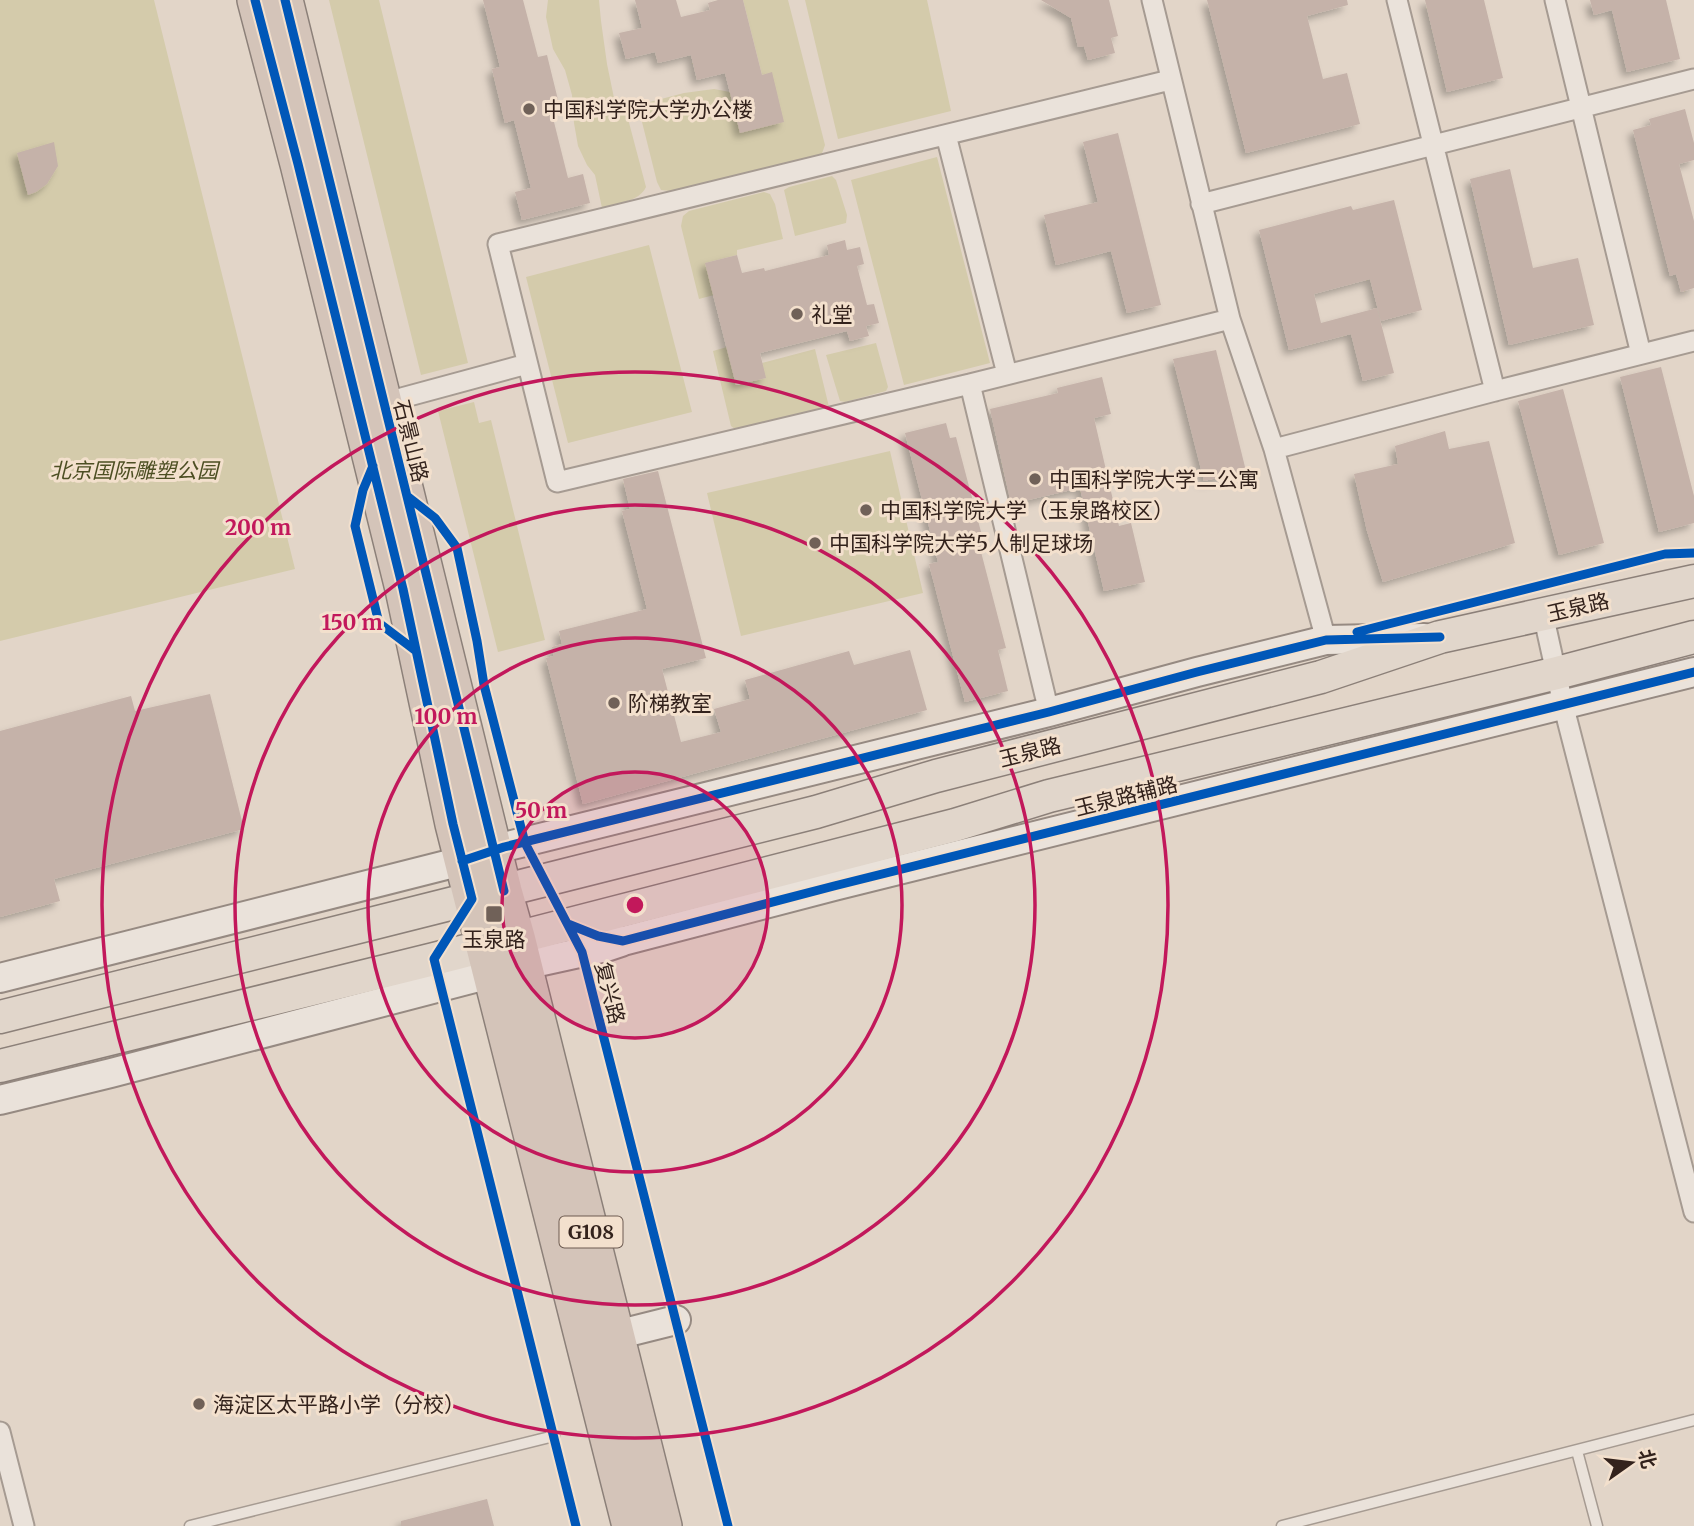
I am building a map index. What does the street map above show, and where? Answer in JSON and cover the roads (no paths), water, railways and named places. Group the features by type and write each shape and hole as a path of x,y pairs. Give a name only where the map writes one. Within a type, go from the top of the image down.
{"highway":[{"name":"石景山路","path":"256,0 403,589 488,895"},
{"name":"石景山路","path":"285,0 383,403 478,856"},
{"name":"G108","path":"488,895 520,951 664,1526"},
{"name":"G108","path":"488,895 487,960 630,1526"}],"main road":[{"name":"玉泉路","path":"0,1017 816,812 936,776 1321,677 1440,637 1694,581"},
{"path":"0,1066 71,1048 487,960 520,951 568,924 955,825 1049,796 1557,673 1694,637"}],"street":[{"path":"1152,0 1230,319 1274,449 1326,639"},
{"path":"1397,0 1494,391"},
{"path":"1555,0 1641,354"},
{"path":"1201,204 1694,79"},
{"path":"1170,80 498,244 527,364 558,482 1230,319"},
{"path":"946,135 1007,374"},
{"path":"1274,449 1694,341"},
{"path":"383,403 527,364"},
{"path":"970,384 1049,712"},
{"path":"1543,614 1563,704 1694,1212"},
{"path":"0,978 1049,712 1326,639 1440,637"},
{"name":"玉泉路辅路","path":"568,924 598,936 623,941 1694,671"},
{"path":"936,776 1010,721"},
{"path":"520,951 606,947 623,941"},
{"path":"130,946 262,952"},
{"path":"0,1100 196,1050 487,960"},
{"path":"71,1048 196,1050"},
{"path":"616,1335 676,1320"},
{"path":"0,1432 24,1526"}],"lane":[{"path":"1282,1526 1694,1420"},
{"path":"190,1526 554,1436"},
{"path":"1577,1451 1597,1526"}],"place":[{"name":"中国科学院大学办公楼","path":"529,109"},
{"name":"礼堂","path":"797,314"},
{"name":"中国科学院大学二公寓","path":"1035,479"},
{"name":"中国科学院大学（玉泉路校区）","path":"866,510"},
{"name":"中国科学院大学5人制足球场","path":"815,543"},
{"name":"阶梯教室","path":"614,703"},
{"name":"玉泉路","path":"494,914"},
{"name":"海淀区太平路小学（分校）","path":"199,1404"}],"park label":[{"name":"北京国际雕塑公园","path":"134,470"}]}
